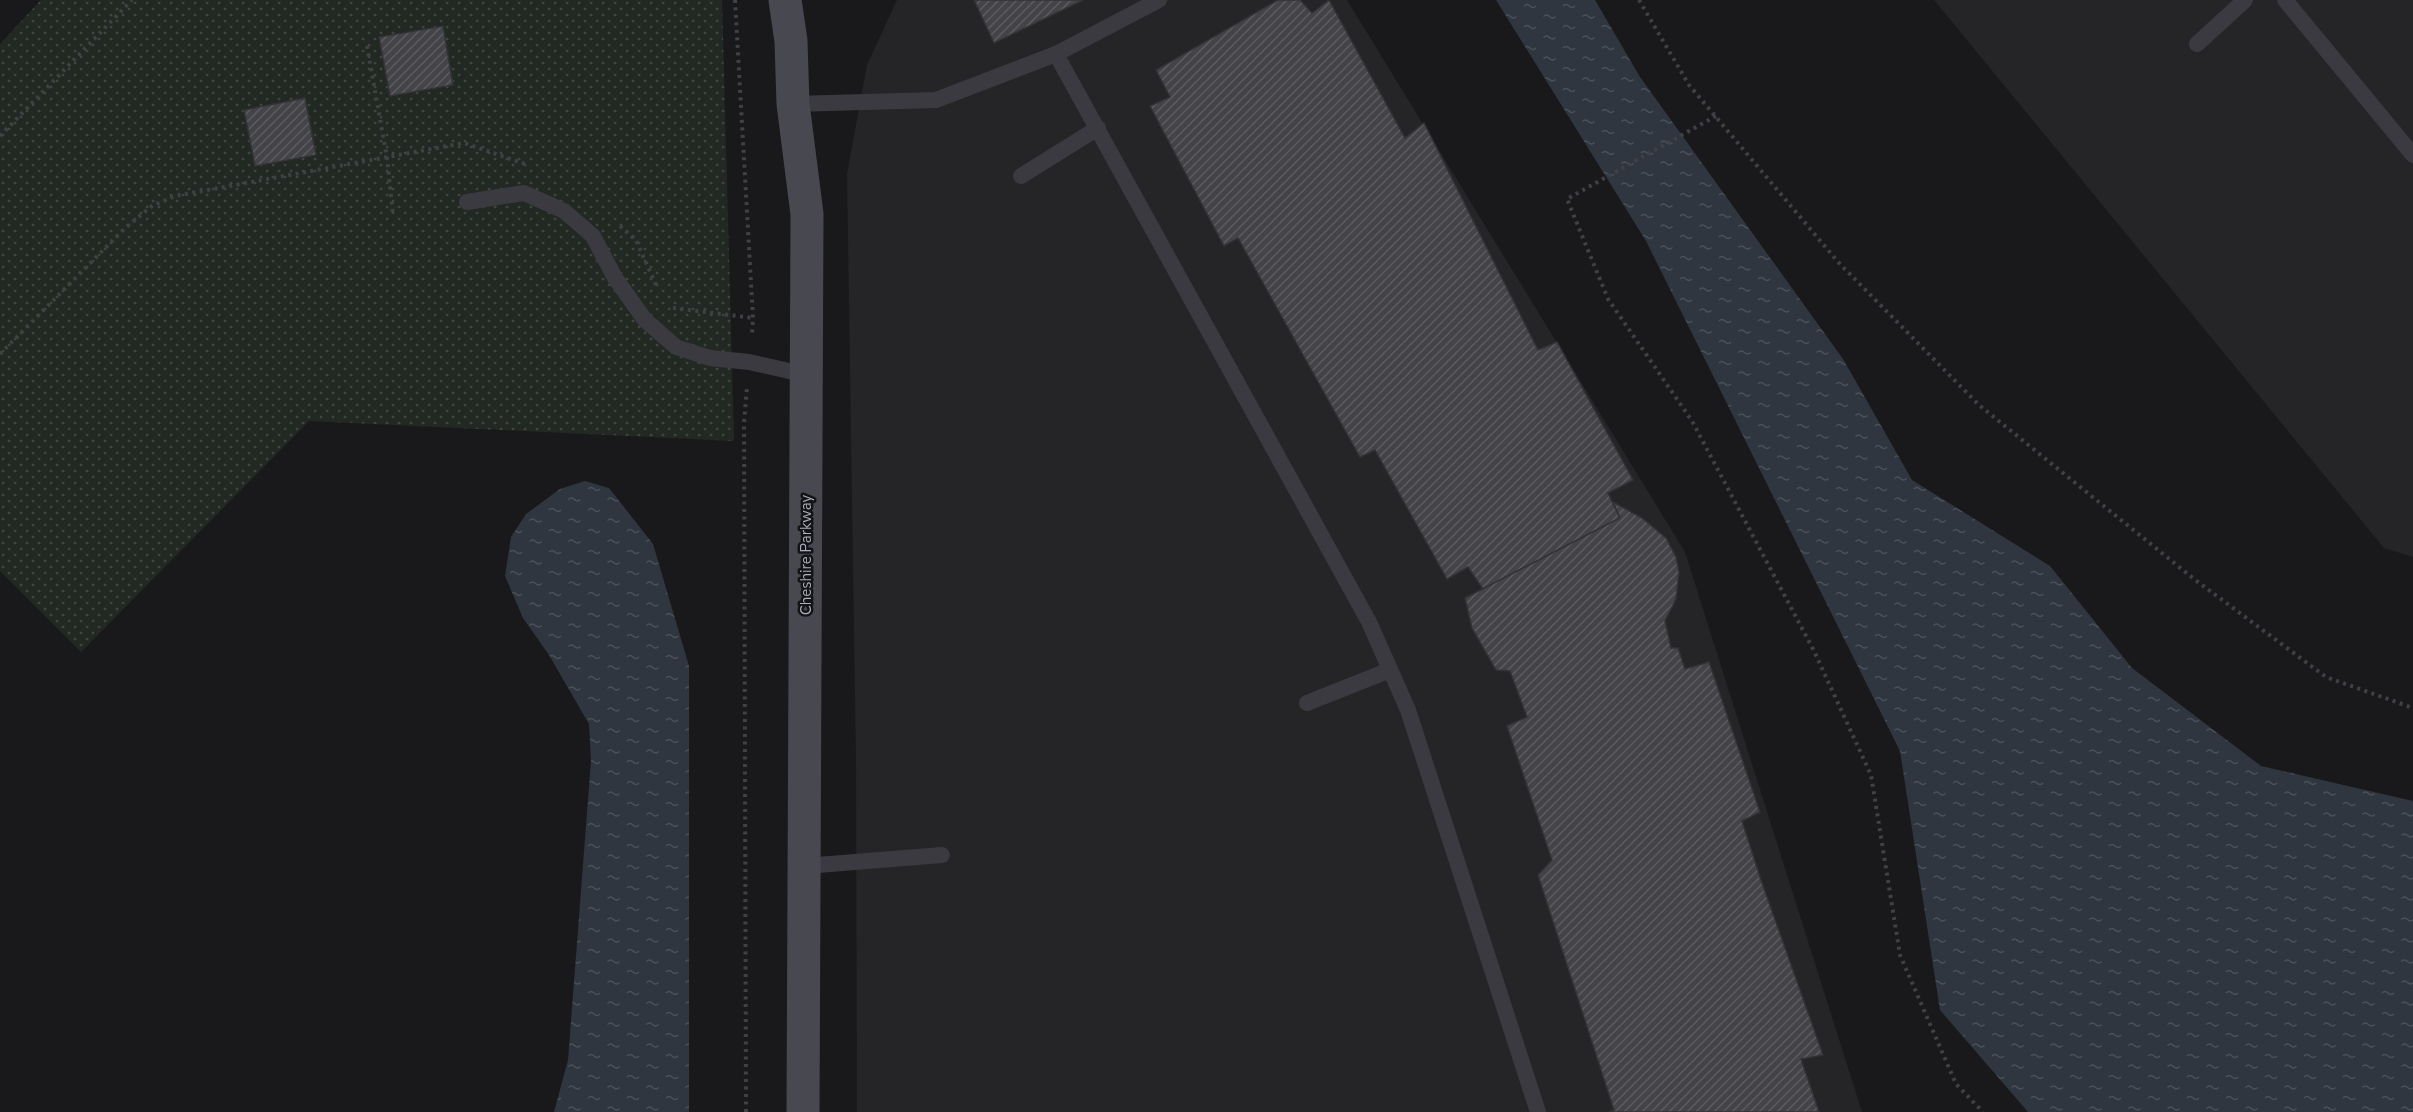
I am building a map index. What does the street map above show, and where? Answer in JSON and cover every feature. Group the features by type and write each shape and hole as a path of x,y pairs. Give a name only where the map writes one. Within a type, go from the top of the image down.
{"street":[{"name":"Cheshire Parkway","path":"785,0 791,41 793,104 807,214 803,1112"}],"lane":[{"path":"793,104 936,100 1056,54 1159,0"},
{"path":"2197,44 2245,0"},
{"path":"2285,0 2413,155"},
{"path":"1056,54 1369,622 1412,722 1538,1112"},
{"path":"1021,176 1098,128"},
{"path":"466,202 524,193 564,211 593,236 615,278 645,320 676,347 710,358 749,362 807,375"},
{"path":"1307,703 1390,670"},
{"path":"805,866 942,855"}],"path":[{"path":"0,136 132,0"},
{"path":"735,0 753,318 744,423 746,1112"},
{"path":"1639,0 1689,85 1838,262 1979,405 2194,579 2326,677 2413,708"},
{"path":"367,46 387,158 393,215"},
{"path":"1716,116 1567,199 1608,299 1692,421 1814,651 1871,775 1900,955 1956,1084 1983,1112"},
{"path":"0,354 125,228 152,206 175,196 464,143 532,167"},
{"path":"619,225 636,240 657,288"},
{"path":"665,307 753,318"}],"shaded area":[{"path":"41,0 722,0 734,441 309,421 81,652 0,571 0,44"},
{"path":"897,0 1347,0 1685,552 1862,1112 857,1112 856,760 847,174 867,65"},
{"path":"1934,0 2413,0 2413,557 2384,548"}],"water":[{"path":"1496,0 1595,0 1640,77 1843,359 1912,480 2050,566 2132,668 2261,766 2413,801 2413,1112 2028,1112 1940,1010 1900,751 1646,241"},
{"path":"585,481 609,488 653,544 689,666 689,1112 554,1112 568,1060 591,761 589,724 549,655 523,618 505,576 511,537 526,514 560,489"}],"building":[{"path":"974,0 1083,0 994,43"},
{"path":"1278,0 1300,0 1312,13 1329,0 1405,138 1424,123 1538,350 1557,342 1633,480 1608,493 1620,518 1483,589 1468,567 1447,579 1375,450 1360,457 1238,238 1224,246 1150,106 1170,97 1156,70"},
{"path":"443,26 453,85 390,96 379,37"},
{"path":"305,98 316,155 255,166 244,110"},
{"path":"1613,502 1642,518 1666,538 1676,557 1679,572 1676,599 1665,621 1671,648 1678,648 1685,669 1709,662 1760,812 1742,821 1823,1055 1801,1059 1819,1112 1609,1112 1614,1110 1538,875 1552,860 1507,726 1527,717 1510,671 1496,670 1472,628 1465,598 1620,518"}]}
